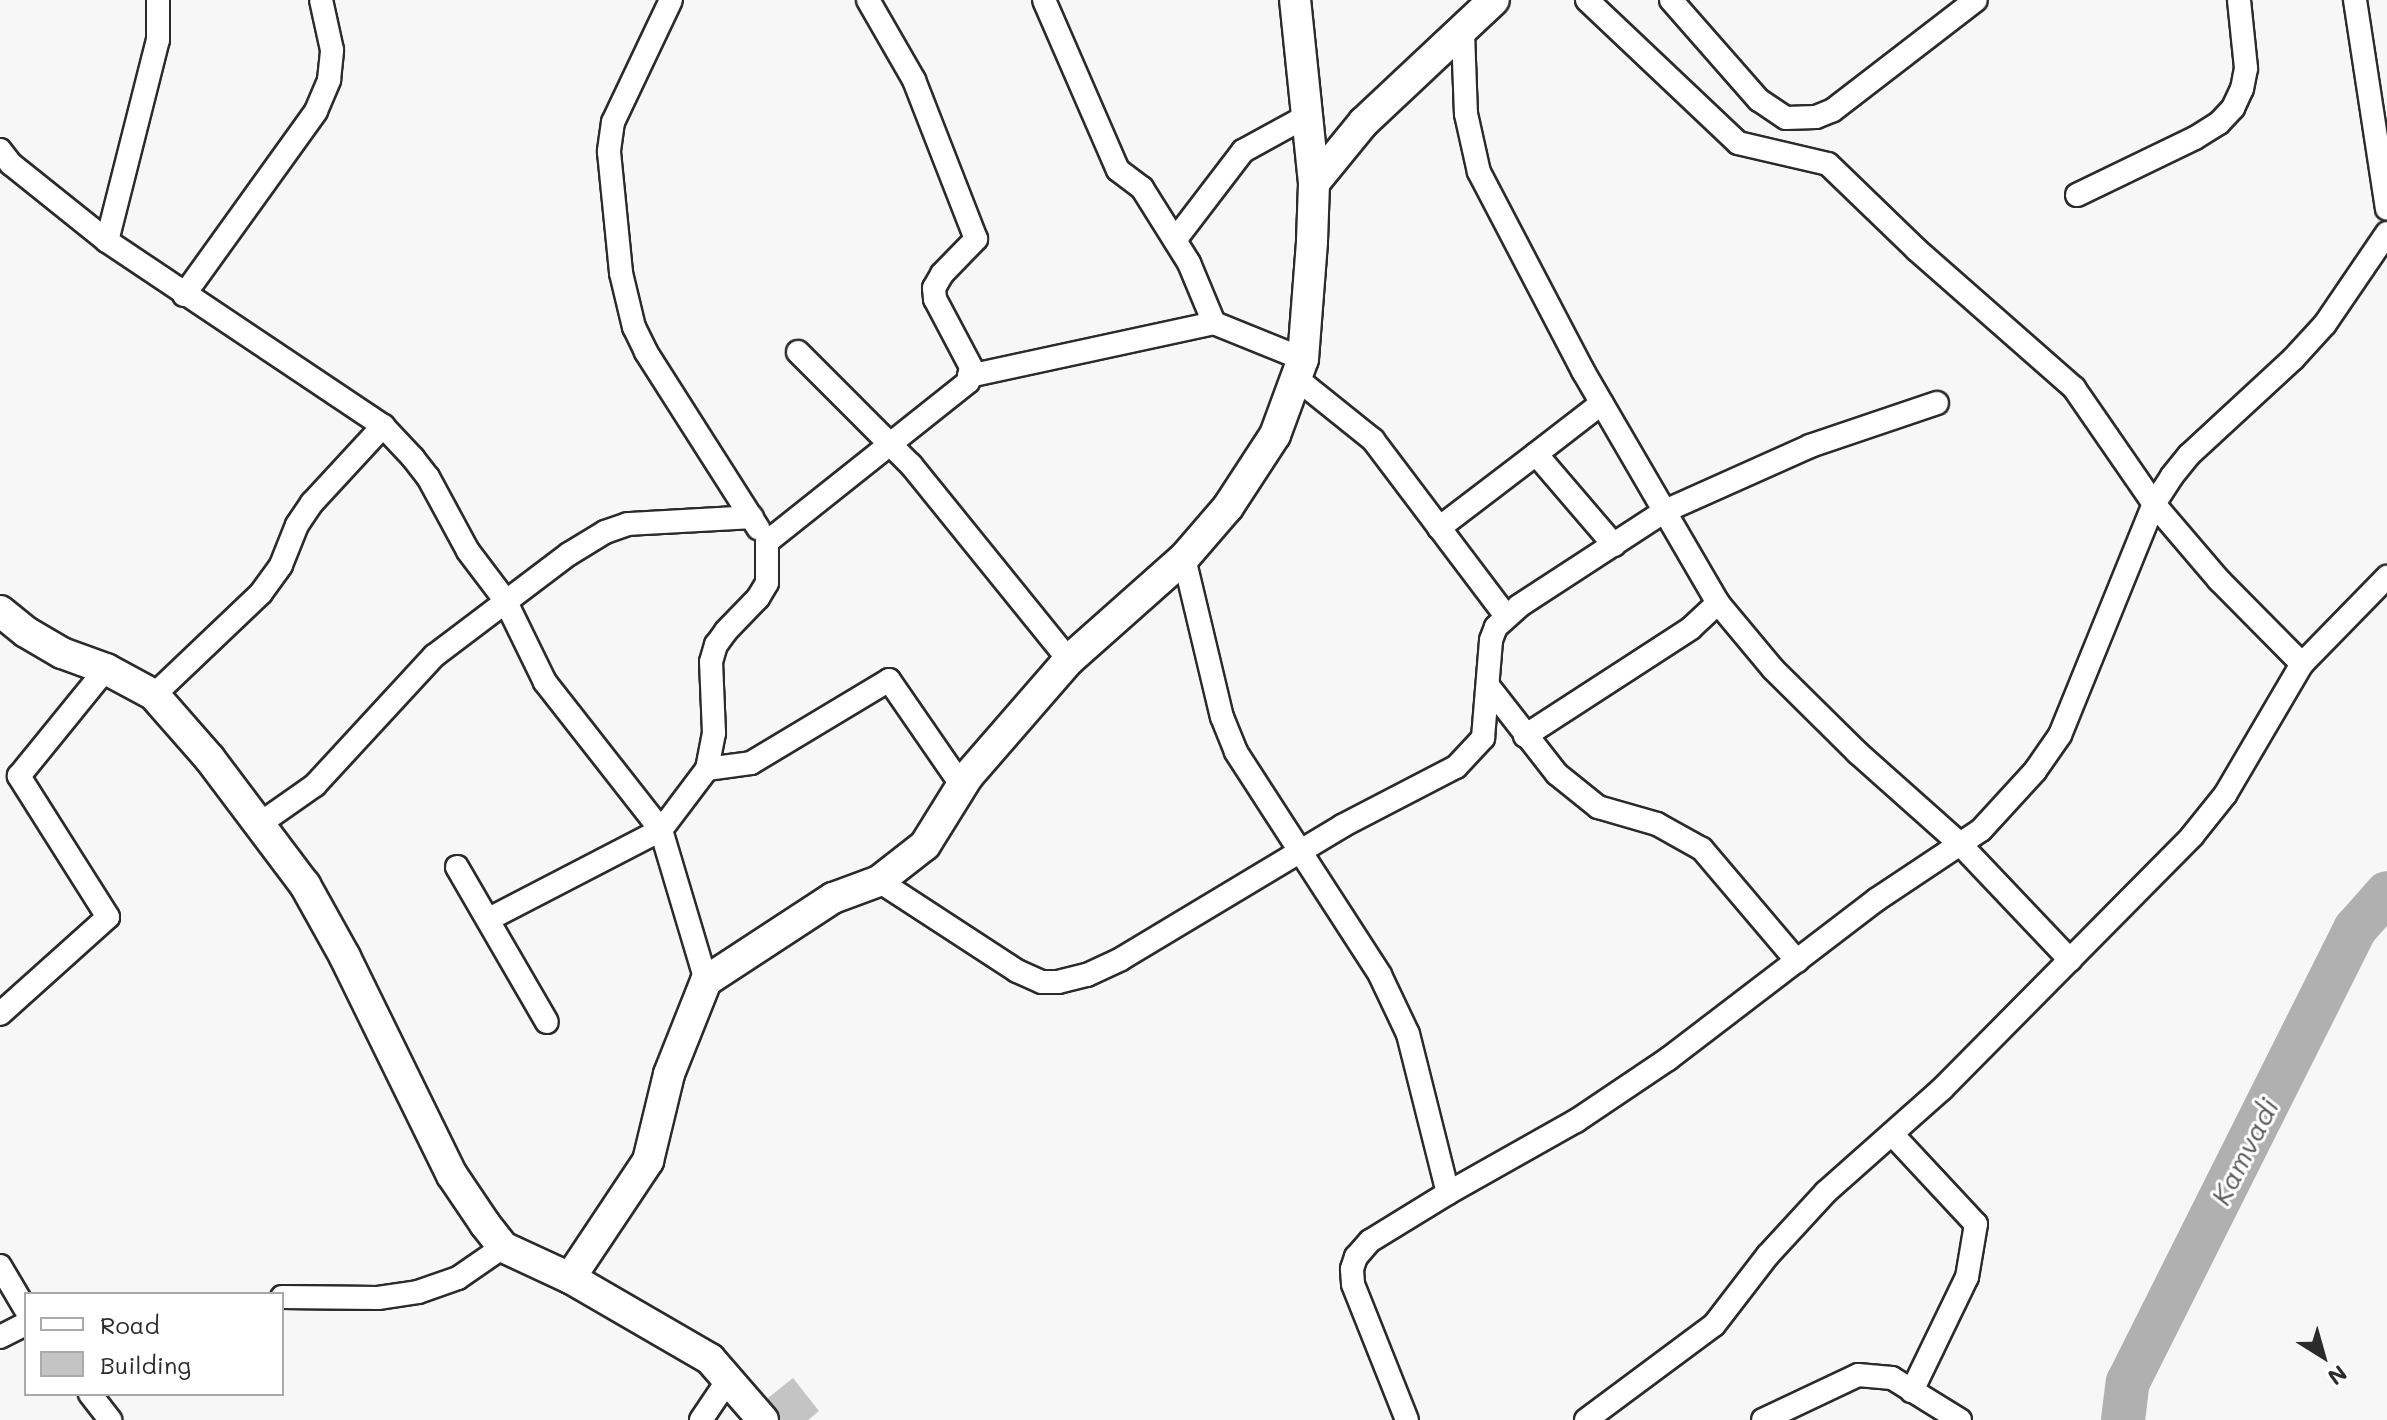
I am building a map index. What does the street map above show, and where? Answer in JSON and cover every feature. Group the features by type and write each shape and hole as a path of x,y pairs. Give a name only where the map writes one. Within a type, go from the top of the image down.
{"street":[{"path":"107,241 158,40 158,0"},
{"path":"184,295 316,111 329,80 332,50 321,0"},
{"path":"489,919 661,830 707,769 714,733 711,662 716,645 758,598 767,583 767,542 646,352 634,327 621,273 609,152 613,122 671,0"},
{"path":"767,542 887,443 955,393 969,376 971,367 935,299 934,288 942,274 976,239 914,80 868,0"},
{"path":"1044,0 1118,170 1142,188 1175,240 1214,323 1300,368 1373,440 1506,616"},
{"path":"570,1278 648,1161 669,1074 706,981 833,898 879,881 925,845 962,786 1069,660 1184,558 1228,507 1275,435 1300,368 1314,183 1295,0"},
{"path":"1314,183 1364,122 1463,33 1494,0"},
{"path":"1587,0 1738,143 1828,164 1917,250 2074,388 2154,504 2219,580 2302,664"},
{"path":"1671,0 1759,100 1786,118 1816,117 1833,110 1976,0"},
{"path":"2077,195 2195,138 2219,123 2233,108 2242,89 2246,68 2239,0"},
{"path":"2355,0 2387,209"},
{"path":"1463,33 1466,114 1479,172 1602,403 1718,603 1773,669 1858,753 1960,844 2070,960"},
{"path":"1175,240 1243,151 1307,116"},
{"path":"0,150 11,164 107,241 383,426 428,477 468,551 505,600 545,682 661,830 706,981"},
{"path":"1407,1420 1353,1284 1352,1269 1356,1257 1370,1241 1576,1121 1668,1059 1876,900 1981,830 2060,735 2154,504 2189,455 2293,359 2325,324 2387,233"},
{"path":"969,376 1214,323"},
{"path":"798,352 928,485 1069,660"},
{"path":"1439,528 1602,403"},
{"path":"879,881 1017,971 1042,982 1058,982 1121,959 1342,826 1456,767 1483,738 1491,640 1506,616 1665,511 1810,446 1937,403"},
{"path":"154,695 261,593 281,565 297,525 312,503 383,426"},
{"path":"1536,454 1614,545"},
{"path":"261,823 315,785 417,672 505,600 605,532 651,522 752,517"},
{"path":"1184,558 1231,740 1299,854 1380,975 1408,1034 1448,1193"},
{"path":"1586,1420 1714,1325 1768,1255 1816,1202 1892,1134 2192,836 2225,795 2302,664 2387,577"},
{"path":"1525,736 1691,628 1718,603"},
{"path":"0,611 62,653 106,669 154,695 261,823 305,885 345,957 452,1175 503,1247 570,1278 710,1359 763,1420"},
{"path":"0,1014 108,917 19,776 106,669"},
{"path":"707,769 751,763 889,680 962,786"},
{"path":"1489,687 1557,774 1598,807 1657,824 1702,849 1797,961"},
{"path":"457,867 547,1022"},
{"path":"1892,1134 1976,1224 1967,1277 1912,1391"},
{"path":"284,1297 378,1298 418,1292 458,1278 503,1247"},
{"path":"0,1266 24,1307"},
{"path":"0,1337 24,1325"},
{"path":"1763,1420 1858,1375 1892,1378 1960,1420"},
{"path":"701,1420 728,1380"},
{"path":"92,1396 110,1420"}],"building":[{"path":"793,1378 819,1411 808,1420 778,1420 763,1402"}],"waterway":[{"name":"Kamvadi","path":"2123,1420 2128,1382 2355,929 2387,893"}]}
